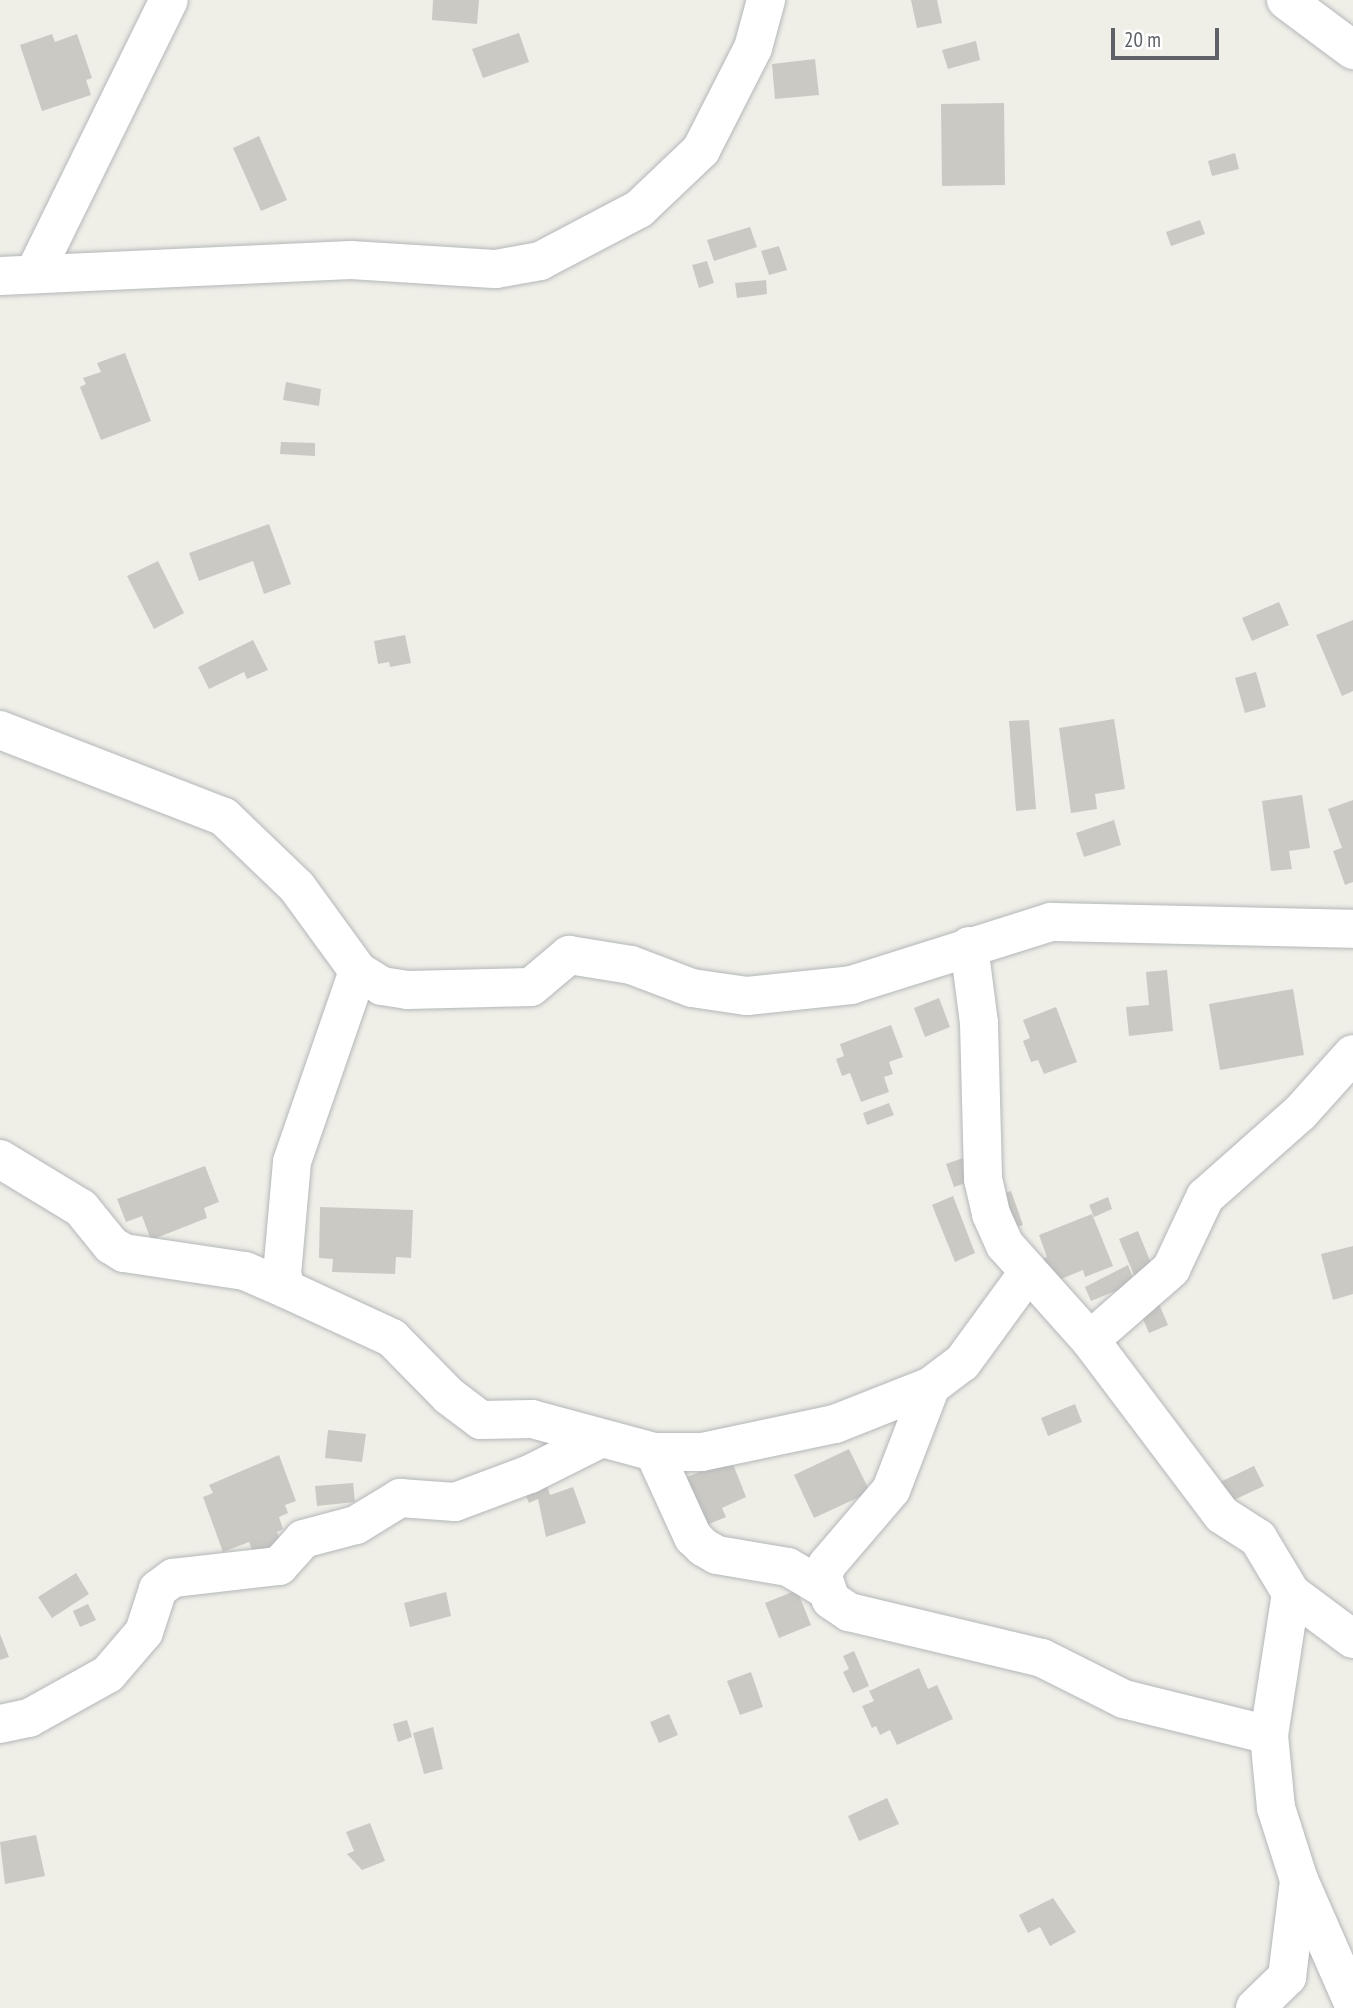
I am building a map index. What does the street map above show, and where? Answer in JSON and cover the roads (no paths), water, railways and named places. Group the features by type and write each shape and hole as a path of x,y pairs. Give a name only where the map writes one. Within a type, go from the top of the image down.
{"street":[{"path":"17,275 169,0"},
{"path":"17,275 351,260 496,269 540,261 639,209 701,150 753,48 766,0"},
{"path":"1286,0 1353,50"},
{"path":"0,730 224,817 297,887 358,971 382,986 408,990 510,991 531,987 569,956 631,965 692,988 747,996 851,985 1051,922 1353,929"},
{"path":"969,946 979,1023 983,1179 991,1214 1005,1245 1027,1274 1090,1340 1222,1515 1258,1538 1291,1593 1353,1639"},
{"path":"286,1289 282,1273 292,1162 358,971"},
{"path":"1090,1340 1171,1269 1205,1198 1300,1113 1353,1054"},
{"path":"0,1159 81,1208 111,1245 124,1253 245,1271 393,1338 449,1396 481,1420 532,1419 654,1452 702,1452 835,1424 931,1385 962,1363 1027,1274"},
{"path":"825,1589 827,1564 891,1490 931,1385"},
{"path":"0,1724 29,1717 108,1674 144,1632 158,1589 173,1578 279,1566 303,1539 356,1525 400,1498 455,1502 530,1474 600,1439"},
{"path":"654,1452 693,1537 717,1555 788,1567 825,1589 839,1608 849,1612 1042,1658 1124,1699 1269,1735"},
{"path":"1291,1593 1269,1735 1276,1808 1299,1880 1353,2003"},
{"path":"1255,2008 1287,1993 1299,1880"}]}
